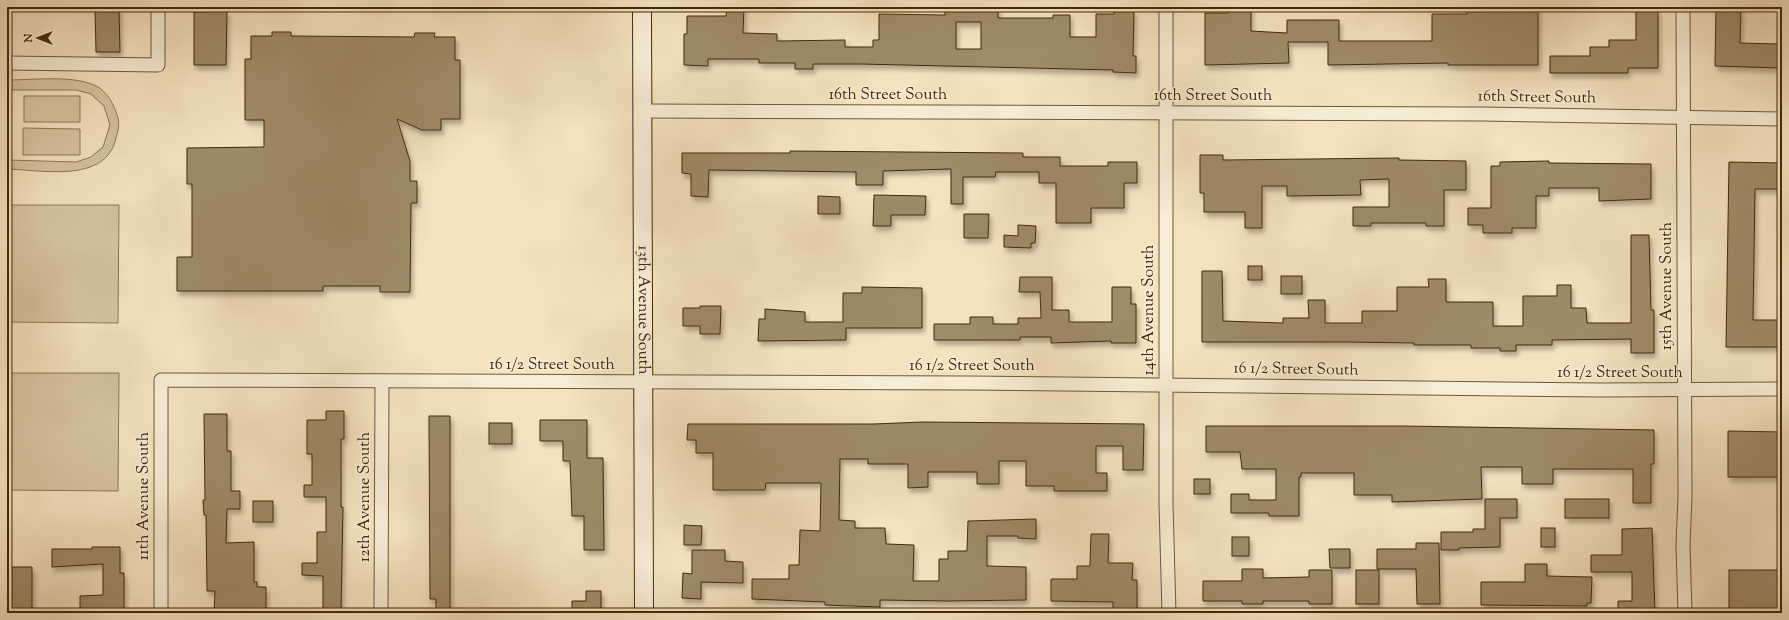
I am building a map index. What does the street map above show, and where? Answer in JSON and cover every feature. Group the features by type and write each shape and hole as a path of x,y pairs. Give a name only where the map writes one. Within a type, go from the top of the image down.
{"main road":[{"name":"13th Avenue South","path":"642,7 644,613"}],"street":[{"path":"7,63 158,65 158,7"},
{"name":"14th Avenue South","path":"1166,7 1166,504 1169,613"},
{"name":"15th Avenue South","path":"1683,7 1685,498 1682,546 1685,613"},
{"name":"16th Street South","path":"643,111 1166,112 1782,119"},
{"name":"16 1/2 Street South","path":"161,380 970,383 1685,390 1782,389"},
{"name":"11th Avenue South","path":"161,380 162,613"},
{"name":"12th Avenue South","path":"381,613 382,382"}],"shaded area":[{"path":"63,79 85,82 99,88 110,99 115,108 119,121 115,142 108,155 97,164 84,169 53,172 7,169 7,160 76,162 91,157 103,147 110,125 104,106 91,94 76,90 7,90 7,80"},
{"path":"24,96 80,96 80,122 24,122"},
{"path":"23,128 80,129 80,155 23,155"},
{"path":"7,205 119,205 118,323 7,322"},
{"path":"7,373 119,373 118,491 7,490"}],"building":[{"path":"95,7 119,7 120,52 96,52"},
{"path":"727,7 744,7 743,33 777,34 777,41 845,40 845,47 873,47 873,40 879,40 879,14 945,15 945,7 998,7 998,18 1053,18 1053,15 1070,15 1070,37 1096,37 1096,14 1114,14 1114,11 1134,11 1133,56 1136,56 1136,73 1113,72 1113,70 861,64 813,64 813,69 795,69 795,63 759,63 759,59 708,59 708,66 684,65 684,34 687,34 687,16 726,16","holes":["956,22 981,22 981,49 956,49"]},
{"path":"1228,7 1251,7 1251,31 1287,33 1287,20 1339,20 1339,41 1432,41 1432,14 1467,14 1467,7 1538,7 1538,65 1448,65 1448,63 1328,65 1328,42 1288,42 1289,63 1205,65 1205,13 1228,13"},
{"path":"1716,7 1741,7 1740,43 1779,44 1779,68 1715,66"},
{"path":"1636,9 1658,9 1658,68 1628,68 1628,73 1550,73 1550,56 1590,56 1590,47 1609,47 1609,40 1636,40"},
{"path":"227,11 226,65 194,65 194,12"},
{"path":"272,32 291,32 291,36 414,37 415,33 435,33 434,37 455,37 455,60 460,60 460,119 441,119 441,130 422,130 397,119 410,161 410,181 417,181 417,203 411,203 410,292 380,292 380,286 323,286 323,291 177,291 177,257 192,257 192,184 187,184 187,148 264,147 264,120 245,120 245,59 251,59 251,36 272,36"},
{"path":"790,151 1023,153 1023,157 1060,157 1060,166 1108,166 1108,162 1137,162 1137,183 1124,183 1124,208 1091,208 1091,223 1056,223 1056,183 1039,183 1039,172 996,172 995,177 963,177 963,204 951,204 951,169 883,171 883,185 856,185 856,172 709,170 708,197 691,196 691,174 682,173 682,153 790,153"},
{"path":"1200,155 1223,155 1223,160 1399,158 1399,160 1466,161 1466,190 1444,190 1444,226 1426,226 1426,223 1371,223 1371,226 1353,226 1353,207 1389,207 1389,179 1360,180 1361,195 1287,196 1287,186 1262,186 1262,228 1245,228 1245,212 1204,212 1204,193 1200,193"},
{"path":"1549,161 1549,163 1651,164 1651,199 1599,201 1599,188 1549,188 1549,196 1536,196 1536,228 1512,228 1512,233 1483,233 1483,225 1468,225 1468,208 1491,208 1491,166 1500,166 1500,162"},
{"path":"1729,162 1782,163 1782,189 1755,189 1753,320 1782,320 1782,347 1726,347"},
{"path":"874,195 926,196 925,215 891,215 891,226 873,226"},
{"path":"818,196 840,197 840,214 818,214"},
{"path":"964,214 989,214 988,238 964,238"},
{"path":"1018,225 1036,226 1035,243 1031,243 1031,248 1004,247 1004,235 1018,236"},
{"path":"1631,235 1649,235 1651,310 1654,310 1654,353 1631,353 1631,339 1552,340 1552,345 1516,345 1516,351 1500,351 1500,348 1471,348 1471,345 1414,345 1414,343 1202,342 1202,271 1222,271 1223,321 1283,323 1283,318 1309,318 1308,300 1325,300 1325,323 1362,323 1362,311 1397,311 1397,287 1429,287 1428,279 1446,279 1446,302 1493,302 1493,326 1523,326 1523,296 1557,296 1557,285 1571,285 1571,308 1586,308 1587,323 1631,323"},
{"path":"1248,266 1262,266 1262,280 1248,280"},
{"path":"1281,276 1302,276 1302,294 1281,294"},
{"path":"1020,277 1052,277 1052,310 1069,310 1069,322 1112,322 1112,287 1131,287 1131,304 1136,304 1136,343 1111,343 1111,341 1051,343 1051,337 1020,337 1020,340 934,340 934,324 970,324 970,317 993,317 993,324 1018,324 1018,318 1041,318 1040,292 1019,292"},
{"path":"862,287 922,288 922,328 846,328 846,340 758,341 759,319 765,319 765,309 805,312 805,322 843,322 843,293 862,293"},
{"path":"700,306 721,306 720,334 700,334 700,326 683,326 683,308 700,308"},
{"path":"326,411 344,411 344,439 341,439 341,507 343,507 341,613 323,613 323,576 302,575 302,563 317,563 317,532 326,532 326,497 304,497 304,485 312,485 312,454 307,454 307,420 326,420"},
{"path":"204,414 227,414 227,451 231,451 231,491 240,491 240,509 227,509 226,543 254,542 254,582 257,582 257,587 266,587 266,613 214,613 215,591 207,591 206,515 204,515 203,500 205,500"},
{"path":"429,416 450,416 450,613 436,613 436,599 430,599"},
{"path":"540,420 587,420 587,458 603,458 604,550 584,550 584,516 572,516 570,461 563,461 563,441 540,441"},
{"path":"923,422 1144,424 1143,470 1123,470 1123,446 1096,446 1096,473 1107,473 1107,491 1054,491 1054,486 1026,486 1026,461 999,461 999,484 977,484 977,472 928,472 928,487 908,488 908,464 868,464 868,459 840,459 839,520 855,521 855,528 885,528 886,544 914,545 913,581 939,581 939,559 948,559 948,551 967,551 968,521 1036,519 1036,539 1018,538 1018,536 987,536 987,566 1026,567 1026,600 880,600 880,607 825,605 825,602 752,599 752,579 789,579 789,565 799,565 800,530 820,531 821,483 766,483 765,490 713,490 713,453 696,453 696,440 687,440 688,424 874,424"},
{"path":"489,423 512,423 512,444 489,444"},
{"path":"1206,426 1401,426 1654,430 1654,464 1651,464 1651,503 1633,503 1633,469 1553,469 1553,484 1522,484 1522,467 1481,467 1482,499 1392,502 1392,495 1354,495 1354,473 1301,473 1301,477 1299,477 1299,516 1269,516 1269,513 1231,513 1231,494 1249,494 1249,500 1276,500 1276,469 1242,469 1240,452 1206,452"},
{"path":"1728,431 1782,432 1782,477 1728,477"},
{"path":"1194,479 1210,479 1210,494 1194,494"},
{"path":"1485,499 1517,499 1517,518 1500,518 1500,547 1441,550 1441,532 1473,532 1473,529 1485,529"},
{"path":"1565,499 1609,499 1609,518 1565,518"},
{"path":"253,501 273,501 273,522 253,522"},
{"path":"684,525 702,526 701,545 684,545"},
{"path":"1541,528 1555,528 1555,547 1541,547"},
{"path":"1652,528 1655,613 1618,613 1618,601 1632,601 1632,572 1591,572 1591,555 1622,555 1622,529"},
{"path":"1091,534 1109,534 1108,563 1133,563 1132,580 1137,580 1137,611 1113,611 1113,602 1051,601 1051,579 1077,579 1077,566 1090,566"},
{"path":"1232,537 1249,537 1249,556 1232,556"},
{"path":"1416,543 1439,543 1440,604 1417,604 1416,569 1377,569 1377,549 1416,549"},
{"path":"92,547 120,547 120,573 124,573 124,613 80,613 80,596 103,595 103,564 52,567 52,549 92,549"},
{"path":"1329,549 1350,549 1350,568 1330,568"},
{"path":"692,550 725,550 725,561 743,562 743,583 701,582 701,599 682,598 683,573 692,574"},
{"path":"1525,564 1547,564 1547,576 1592,577 1591,603 1587,603 1587,606 1481,605 1481,582 1525,582"},
{"path":"12,567 32,567 32,613 7,613 7,600 12,600"},
{"path":"1242,569 1263,569 1263,578 1309,577 1309,570 1332,570 1332,604 1309,604 1309,601 1263,601 1263,604 1242,604 1242,601 1203,601 1203,581 1242,581"},
{"path":"1356,570 1379,570 1379,604 1356,604"},
{"path":"1729,570 1782,570 1782,613 1729,613"},
{"path":"586,591 601,591 601,613 572,613 572,601 586,601"}]}
